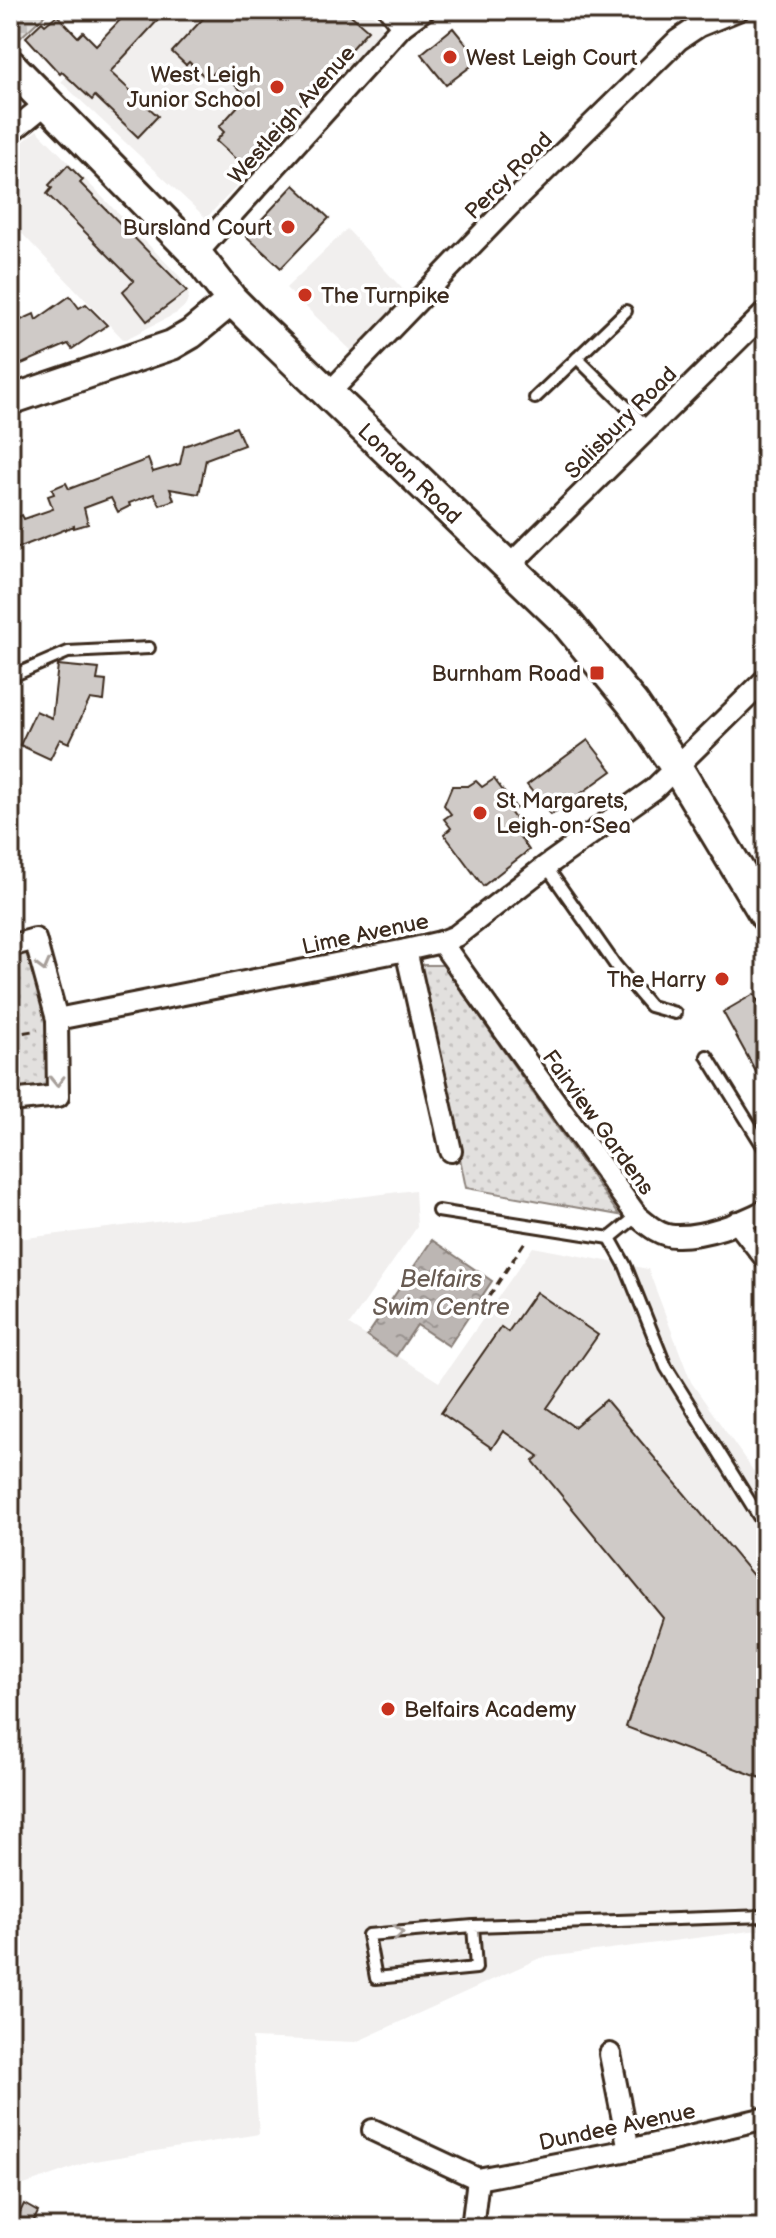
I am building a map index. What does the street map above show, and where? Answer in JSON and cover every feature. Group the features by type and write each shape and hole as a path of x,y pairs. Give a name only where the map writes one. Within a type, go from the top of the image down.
{"main road":[{"name":"London Road","path":"10,65 196,254 232,300 575,633 633,704 677,768 766,916"}],"street":[{"name":"Westleigh Avenue","path":"196,254 396,18 424,10"},
{"name":"Percy Road","path":"328,394 510,205 678,40 699,26 738,10"},
{"path":"10,133 47,103"},
{"path":"10,400 172,345 191,334 232,300"},
{"name":"Salisbury Road","path":"508,567 766,312"},
{"path":"677,768 766,679"},
{"name":"Lime Avenue","path":"57,1024 406,950 456,936 546,866 654,789 677,768"},
{"path":"10,946 35,939 57,1024 58,1096 10,1101"},
{"name":"Fairview Gardens","path":"441,942 637,1216 653,1230 674,1237 715,1230 766,1210"},
{"path":"406,950 451,1151"},
{"path":"737,1222 766,1259"},
{"path":"610,2054 629,2150"},
{"name":"Dundee Avenue","path":"478,2179 629,2150 766,2118"},
{"path":"373,2130 478,2179 472,2228"}],"lane":[{"path":"535,398 626,311"},
{"path":"577,358 648,428"},
{"path":"10,677 68,652 149,648"},
{"path":"546,866 616,966 650,1006 675,1013"},
{"path":"707,1056 766,1151"},
{"path":"438,1211 610,1238 637,1216"},
{"path":"610,1238 625,1265 666,1367 766,1528"},
{"path":"473,1926 476,1968 376,1978 368,1935 473,1926 766,1916"}],"path":[{"path":"10,1035 57,1024"},
{"path":"473,1311 477,1315 535,1227"}],"shaded area":[{"path":"110,10 370,10 387,33 206,218 61,82 120,20"},
{"path":"37,130 180,277 189,295 186,305 177,313 124,340 10,221 10,153"},
{"path":"347,229 409,296 355,354 286,288"},
{"name":"Belfairs Academy","path":"415,1190 417,1227 349,1325 439,1382 533,1247 648,1269 691,1382 766,1489 766,1929 540,1958 356,2042 252,2038 259,2134 88,2162 10,2190 10,1240"}],"green space":[{"path":"10,10 50,10 19,39 10,30"},
{"path":"31,946 50,1020 52,1089 10,1094 10,952"},
{"path":"421,965 443,965 619,1215 466,1188"}],"water":[{"name":"Belfairs Swim Centre","path":"432,1240 492,1281 449,1346 417,1325 396,1356 367,1336"}],"building":[{"path":"110,10 150,10 159,19 110,72 158,116 138,137 95,96 92,100 62,72 60,74 26,37 42,22 45,25 57,15 78,37 83,32 96,45 120,20"},
{"name":"West Leigh Junior School","path":"211,10 345,10 368,30 244,167 216,141 224,132 219,127 247,96 217,69 207,79 189,62 186,65 172,52"},
{"name":"West Leigh Court","path":"453,28 479,60 446,85 421,54"},
{"path":"68,165 83,180 80,183 187,291 147,321 123,291 134,281 47,194 52,188 49,185"},
{"name":"Bursland Court","path":"294,185 329,218 281,268 246,236"},
{"path":"70,296 79,308 86,304 107,325 72,349 68,344 10,369 10,325 34,314 36,320"},
{"path":"236,427 244,445 206,459 199,494 170,489 174,500 160,505 154,494 129,503 130,506 118,512 111,498 84,508 88,524 74,526 10,551 10,521 22,515 24,519 53,509 48,496 54,494 52,489 66,483 69,489 148,459 153,472 180,464 184,446"},
{"path":"58,665 99,669 97,680 106,681 104,701 90,699 69,743 60,739 50,759 20,745 36,711 52,718"},
{"path":"588,740 612,771 551,815 527,785"},
{"name":"St Margarets, Leigh-on-Sea","path":"494,779 516,808 510,812 519,824 514,829 529,850 483,886 444,834 451,828 444,819 451,814 444,805 452,786 468,786 476,781 482,787"},
{"path":"754,994 766,1015 766,1090 723,1012"},
{"path":"536,1292 598,1335 547,1408 574,1427 606,1400 766,1591 766,1780 626,1727 663,1618 533,1461 539,1456 503,1431 492,1448 441,1413 501,1327 508,1332"},
{"path":"24,2204 38,2212 32,2225 17,2218"}],"place":[{"name":"West Leigh Court","path":"450,57"},
{"name":"West Leigh Junior School","path":"277,87"},
{"name":"Bursland Court","path":"288,227"},
{"name":"The Turnpike","path":"305,295"},
{"name":"Burnham Road","path":"597,673"},
{"name":"St Margarets, Leigh-on-Sea","path":"480,813"},
{"name":"The Harry","path":"722,979"},
{"name":"Belfairs Academy","path":"388,1709"}]}
